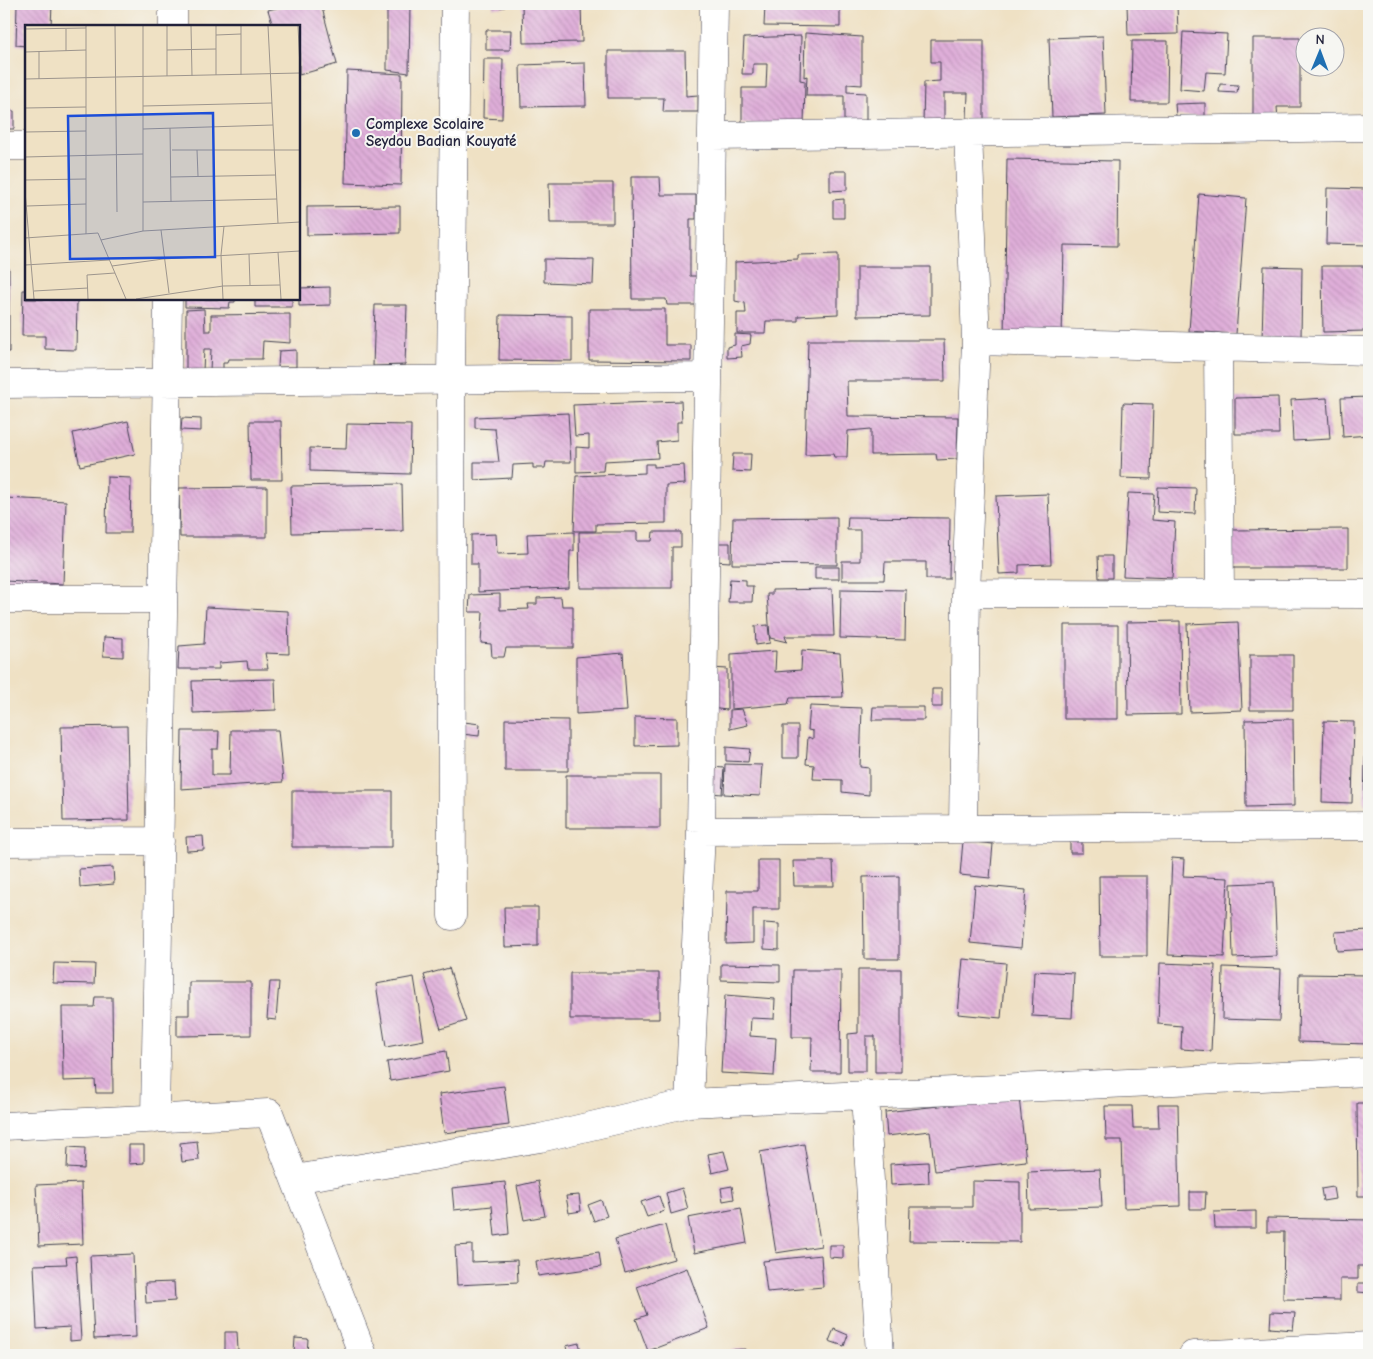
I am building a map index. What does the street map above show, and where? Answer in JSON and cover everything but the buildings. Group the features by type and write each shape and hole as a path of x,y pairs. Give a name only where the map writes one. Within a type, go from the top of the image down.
{"street":[{"path":"173,4 173,25"},
{"path":"452,916 451,379 455,4"},
{"path":"689,1103 701,831 714,4"},
{"path":"712,136 1369,127"},
{"path":"963,830 966,593 976,341 968,132"},
{"path":"4,146 25,146"},
{"path":"155,1119 168,300"},
{"path":"976,341 1369,351"},
{"path":"1218,347 1220,594"},
{"path":"4,384 708,377"},
{"path":"966,593 1369,594"},
{"path":"4,599 163,599"},
{"path":"701,831 1369,826"},
{"path":"4,842 160,841"},
{"path":"295,1179 540,1138 689,1103 1369,1072"},
{"path":"865,1094 880,1355"},
{"path":"4,1126 269,1113 363,1355"},
{"path":"1193,1355 1369,1346"}],"place":[{"name":"Complexe Scolaire Seydou Badian Kouyaté","path":"356,133"}]}
